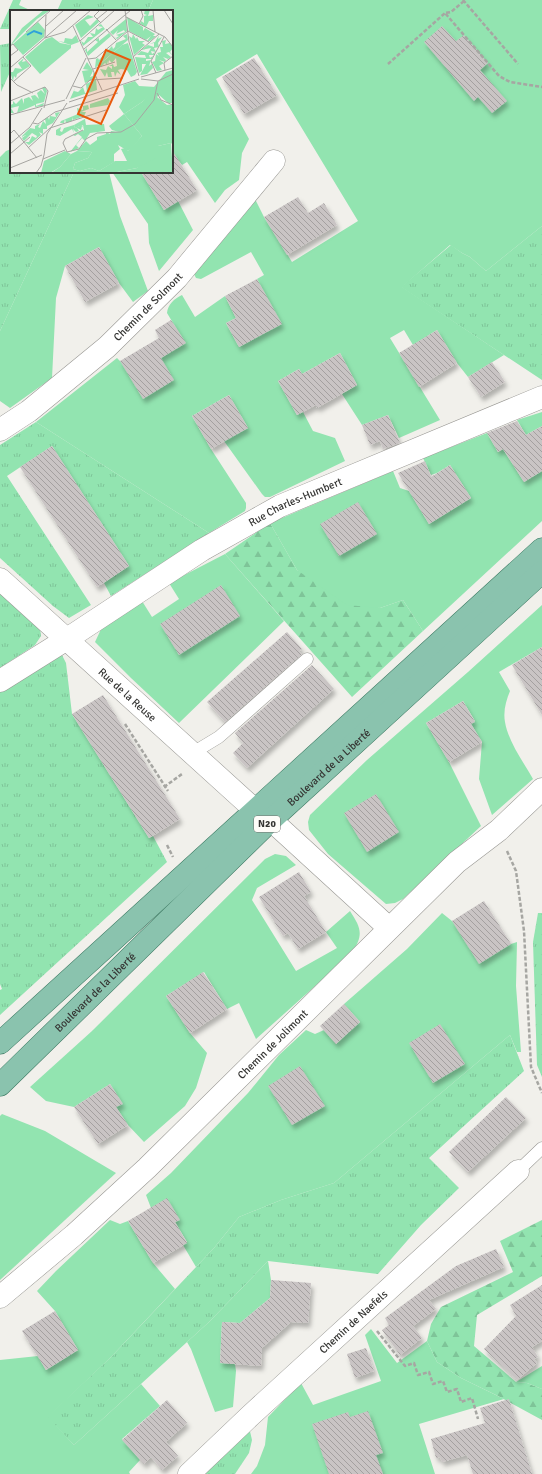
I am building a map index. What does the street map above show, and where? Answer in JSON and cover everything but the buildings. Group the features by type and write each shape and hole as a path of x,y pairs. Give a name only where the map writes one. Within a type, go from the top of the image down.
{"main road":[{"name":"Boulevard de la Liberté","path":"0,1085 263,816 542,549"},
{"name":"Boulevard de la Liberté","path":"0,1043 542,572"}],"street":[{"name":"Chemin de Solmont","path":"0,430 29,411 107,347 177,278 274,161"},
{"name":"Rue Charles-Humbert","path":"0,681 67,639 202,550 280,506 542,397"},
{"name":"Rue de la Reuse","path":"0,579 191,754 389,928"},
{"name":"Chemin de Jolimont","path":"0,1297 74,1234 147,1168 457,862 499,830 542,789"},
{"name":"Chemin de Naefels","path":"189,1474 518,1171"}],"lane":[{"path":"191,754 219,737 307,659"},
{"path":"518,1171 542,1148"}],"path":[{"path":"388,64 445,13 451,12 463,1 518,64"},
{"path":"445,13 499,76 510,82 542,87"},
{"path":"122,720 168,791"},
{"path":"499,830 516,871 524,930 531,1067 542,1093"},
{"path":"167,845 175,860"},
{"path":"378,1333 405,1366 414,1363 418,1375 429,1372 432,1384 443,1381 447,1392 457,1389 461,1402 472,1398 478,1419"}],"green space":[{"path":"13,0 21,0 19,5 30,10 10,10 10,29 0,29"},
{"path":"62,0 153,0 148,10 57,10"},
{"path":"153,0 542,0 542,226 486,271 470,257 450,245 402,287 504,355 468,377 457,363 437,330 413,345 404,330 390,338 440,420 399,438 388,415 362,425 342,394 357,385 340,353 302,374 299,369 278,381 297,415 303,412 313,431 335,438 345,461 270,497 265,497 262,494 224,441 248,428 229,395 192,416 211,449 246,503 245,511 209,533 36,422 117,358 120,361 161,358 185,343 167,313 172,302 182,295 195,317 225,296 236,318 226,323 239,347 281,324 257,279 264,275 251,252 201,279 196,278 193,272 255,199 264,217 292,262 358,221 257,54 216,79 249,139 242,153 239,180 225,190 215,203 187,162 182,165 173,153 173,10 148,10"},
{"path":"10,43 10,72 1,92 0,45"},
{"path":"10,149 10,173 74,173 0,331 0,157"},
{"path":"74,173 109,173 120,216 148,291 133,302 119,283 99,247 65,266 56,298 52,378 10,408 0,401 0,331"},
{"path":"113,173 142,173 164,210 178,201 193,230 159,271 149,243 148,224"},
{"path":"542,226 542,380 401,287 451,245 470,257 486,271"},
{"path":"542,412 542,426 526,435 517,420"},
{"path":"36,422 209,533 111,596 104,583 129,566 52,446 7,476 91,605 69,618 53,606 0,558 0,445"},
{"path":"487,433 498,452 503,449 524,482 542,471 542,521 423,631 403,600 380,608 347,605 297,570 270,523 393,471 400,488 409,491 429,524 471,498 450,465 431,475 423,458"},
{"path":"270,523 297,570 380,608 403,600 423,631 352,697 225,554"},
{"path":"225,554 284,621 179,723 95,642 103,625 142,601 152,617 179,599 169,583"},
{"path":"0,592 40,628 41,636 35,645 0,668"},
{"path":"542,605 542,647 499,672 510,691 506,702 504,718 509,737 533,779 492,815 479,779 482,742 471,724 475,721 463,701 426,723 449,762 481,826 403,899 395,903 386,904 328,854 309,830 308,822 310,815 367,760"},
{"path":"61,653 66,663 72,714 149,838 153,836 167,862 0,1015 0,990 2,989 0,984 0,691"},
{"path":"275,854 286,856 296,865 257,888 252,900 296,971 337,948 326,932 350,911 357,922 360,931 360,936 352,953 256,1039 239,1003 227,1009 204,972 166,996 190,1033 207,1053 196,1088 185,1106 144,1142 128,1125 116,1107 122,1103 110,1084 74,1107 46,1101 30,1087 92,1031 265,859"},
{"path":"442,913 452,921 511,944 517,942 516,986 521,1052 517,1052 510,1035 334,1183 281,1200 239,1217 214,1248 196,1267 183,1245 187,1242 175,1222 179,1220 151,1208 146,1195 171,1173 248,1093 279,1055 306,1030 315,1034 324,1030 336,1044 360,1022 344,1004 407,949"},
{"path":"538,913 542,913 542,1077 537,1065 533,942"},
{"path":"510,1035 524,1071 429,1158 459,1188 421,1225 378,1274 268,1261 209,1322 74,1445 47,1417 111,1357 214,1248 239,1217 281,1200 334,1183"},
{"path":"2,1114 45,1131 116,1173 0,1280 0,1116"},
{"path":"110,1220 120,1224 128,1221 153,1263 175,1289 111,1357 48,1417 74,1445 141,1384 160,1406 122,1439 140,1460 129,1472 130,1474 0,1474 0,1360 38,1356 46,1370 78,1350 55,1311 37,1291"},
{"path":"542,1220 542,1276 477,1315 474,1346 516,1382 527,1383 542,1389 542,1420 461,1378 437,1362 427,1341 431,1324 441,1307 513,1272 500,1241"},
{"path":"268,1261 271,1280 270,1298 240,1323 222,1322 220,1363 235,1364 236,1371 233,1407 215,1412 187,1342 209,1322"},
{"path":"371,1329 397,1363 427,1341 437,1362 461,1378 504,1399 419,1424 435,1474 251,1474 257,1466 265,1445 268,1417 301,1383 313,1405 381,1381 365,1335"},
{"path":"542,1366 542,1389 527,1383 516,1382"},
{"path":"249,1427 252,1440 249,1453 235,1474 202,1474"}]}
